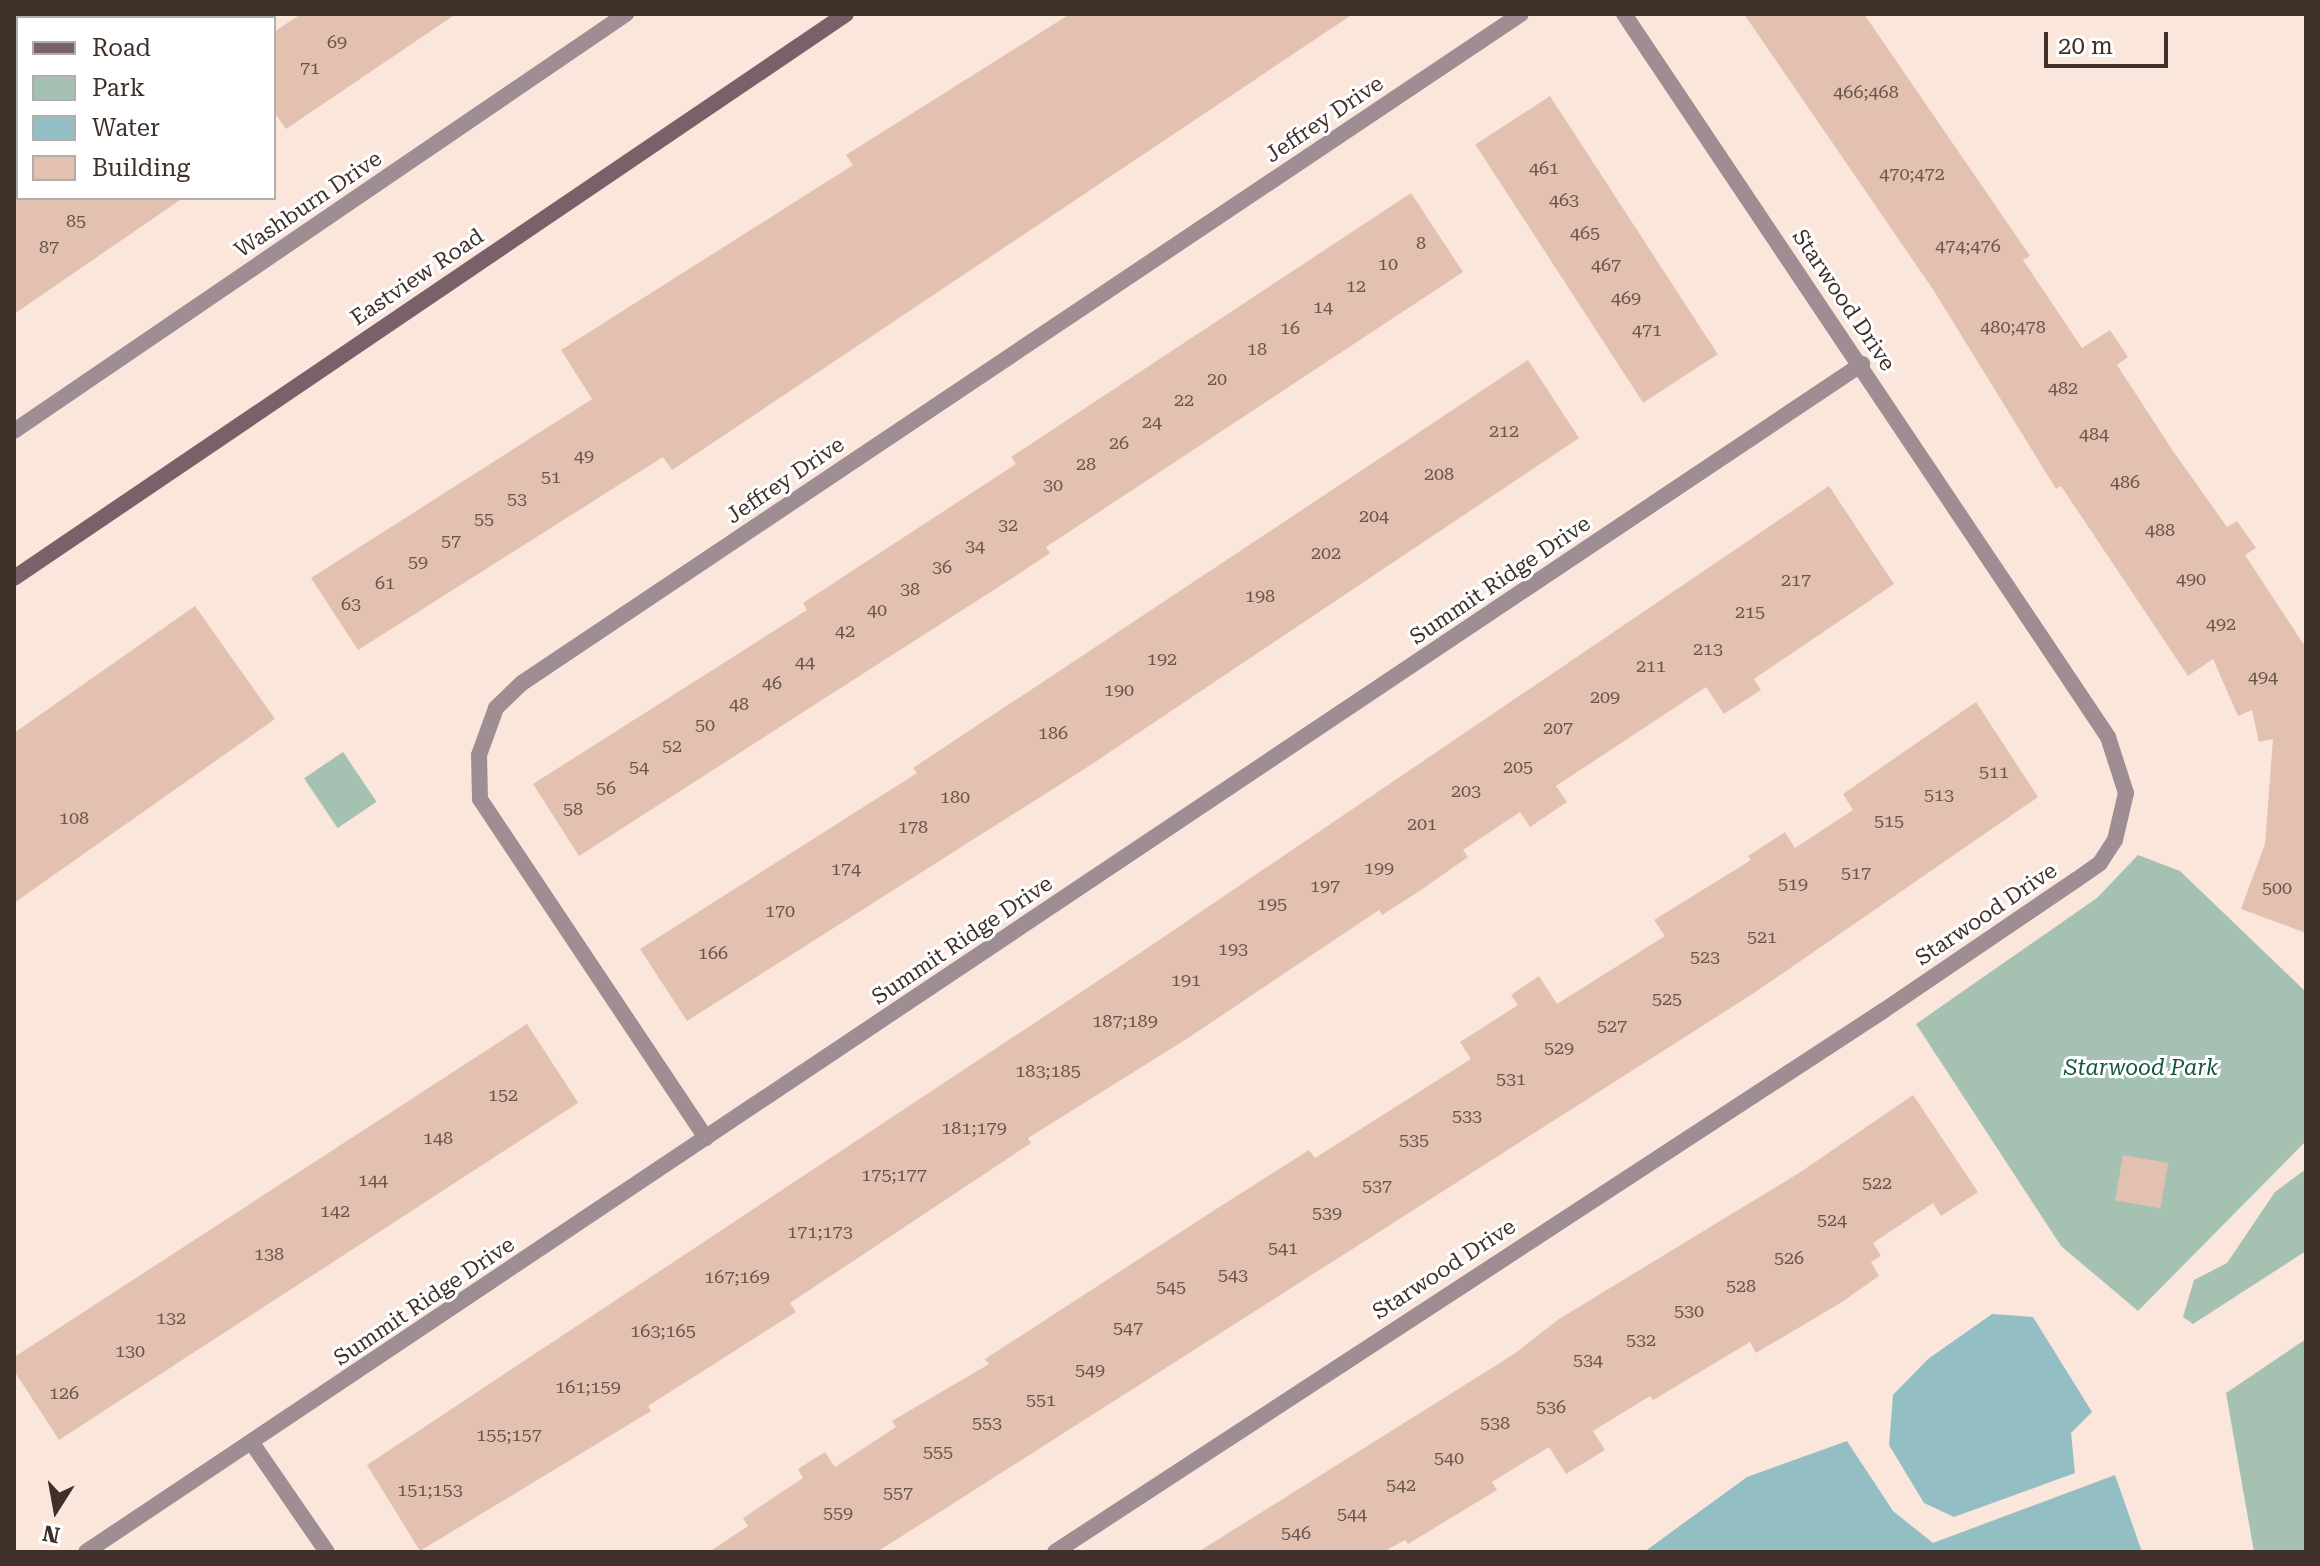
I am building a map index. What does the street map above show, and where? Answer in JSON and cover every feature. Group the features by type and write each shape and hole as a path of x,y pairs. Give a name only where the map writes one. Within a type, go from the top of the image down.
{"street":[{"name":"Washburn Drive","path":"14,431 626,14"},
{"name":"Eastview Road","path":"14,578 846,14"},
{"name":"Jeffrey Drive","path":"706,1138 480,799 479,755 496,708 535,674 1521,14"},
{"name":"Starwood Drive","path":"1055,1552 1883,1011 2100,863 2115,840 2126,793 2114,750 1862,364 1624,14"},
{"name":"Summit Ridge Drive","path":"86,1552 1862,364"},
{"path":"252,1443 327,1552"}],"green space":[{"path":"343,752 377,802 338,828 304,778"},
{"name":"Starwood Park","path":"2138,855 2180,871 2306,992 2306,1141 2138,1311 2061,1246 1916,1024 2097,898"},
{"path":"2306,1169 2306,1251 2193,1324 2183,1317 2194,1280 2227,1263 2275,1192"},
{"path":"2306,1339 2306,1552 2254,1552 2226,1393"}],"water":[{"path":"1992,1314 2033,1317 2092,1412 2071,1433 2075,1473 1954,1517 1924,1503 1889,1445 1893,1395 1928,1359"},
{"path":"1847,1441 1893,1511 1933,1543 2115,1475 2142,1552 1644,1552 1747,1477"}],"building":[{"path":"301,14 456,14 286,129 276,115 276,31"},
{"path":"1070,14 1353,14 672,470 663,457 358,650 311,578 592,399 561,350 853,165 846,155"},
{"path":"1744,14 1864,14 2030,256 2023,260 2082,348 2110,330 2128,357 2117,365 2173,451 2227,527 2237,521 2256,548 2245,555 2306,648 2306,933 2241,909 2265,844 2273,739 2259,742 2252,710 2238,716 2213,659 2188,676 2061,486 2056,489 1934,291"},
{"path":"1550,96 1718,354 1643,403 1475,144"},
{"path":"1411,193 1463,272 1046,547 1050,553 1017,575 579,856 533,784 807,610 803,603 1016,464 1011,457"},
{"path":"14,198 180,200 14,314"},
{"path":"1528,360 1579,438 1086,768 687,1021 640,949 917,773 913,768"},
{"path":"1829,486 1894,584 1754,679 1761,690 1724,714 1706,687 1556,786 1567,802 1530,827 1520,812 1463,850 1468,857 1421,890 1382,915 1379,910 1185,1040 1028,1138 1031,1143 790,1303 796,1312 648,1406 651,1411 420,1551 367,1465 1140,953"},
{"path":"195,606 275,719 14,903 14,733"},
{"path":"1976,702 2038,797 1754,993 877,1552 709,1552 748,1526 743,1518 803,1478 798,1469 825,1452 835,1467 896,1427 892,1421 989,1364 985,1359 1213,1211 1309,1150 1315,1158 1471,1059 1460,1042 1518,1005 1511,995 1539,976 1557,1004 1665,936 1654,920 1751,860 1748,856 1785,832 1795,848 1853,810 1843,794"},
{"path":"527,1024 578,1103 59,1440 14,1371 14,1357"},
{"path":"1913,1095 1978,1192 1941,1216 1933,1203 1873,1243 1881,1256 1871,1262 1879,1276 1842,1302 1756,1353 1750,1342 1653,1400 1650,1396 1593,1431 1605,1450 1566,1474 1549,1447 1492,1482 1497,1490 1408,1544 1405,1540 1383,1552 1198,1552 1514,1354 1559,1319 1799,1173"},
{"path":"2123,1155 2168,1163 2160,1208 2115,1200"}]}
